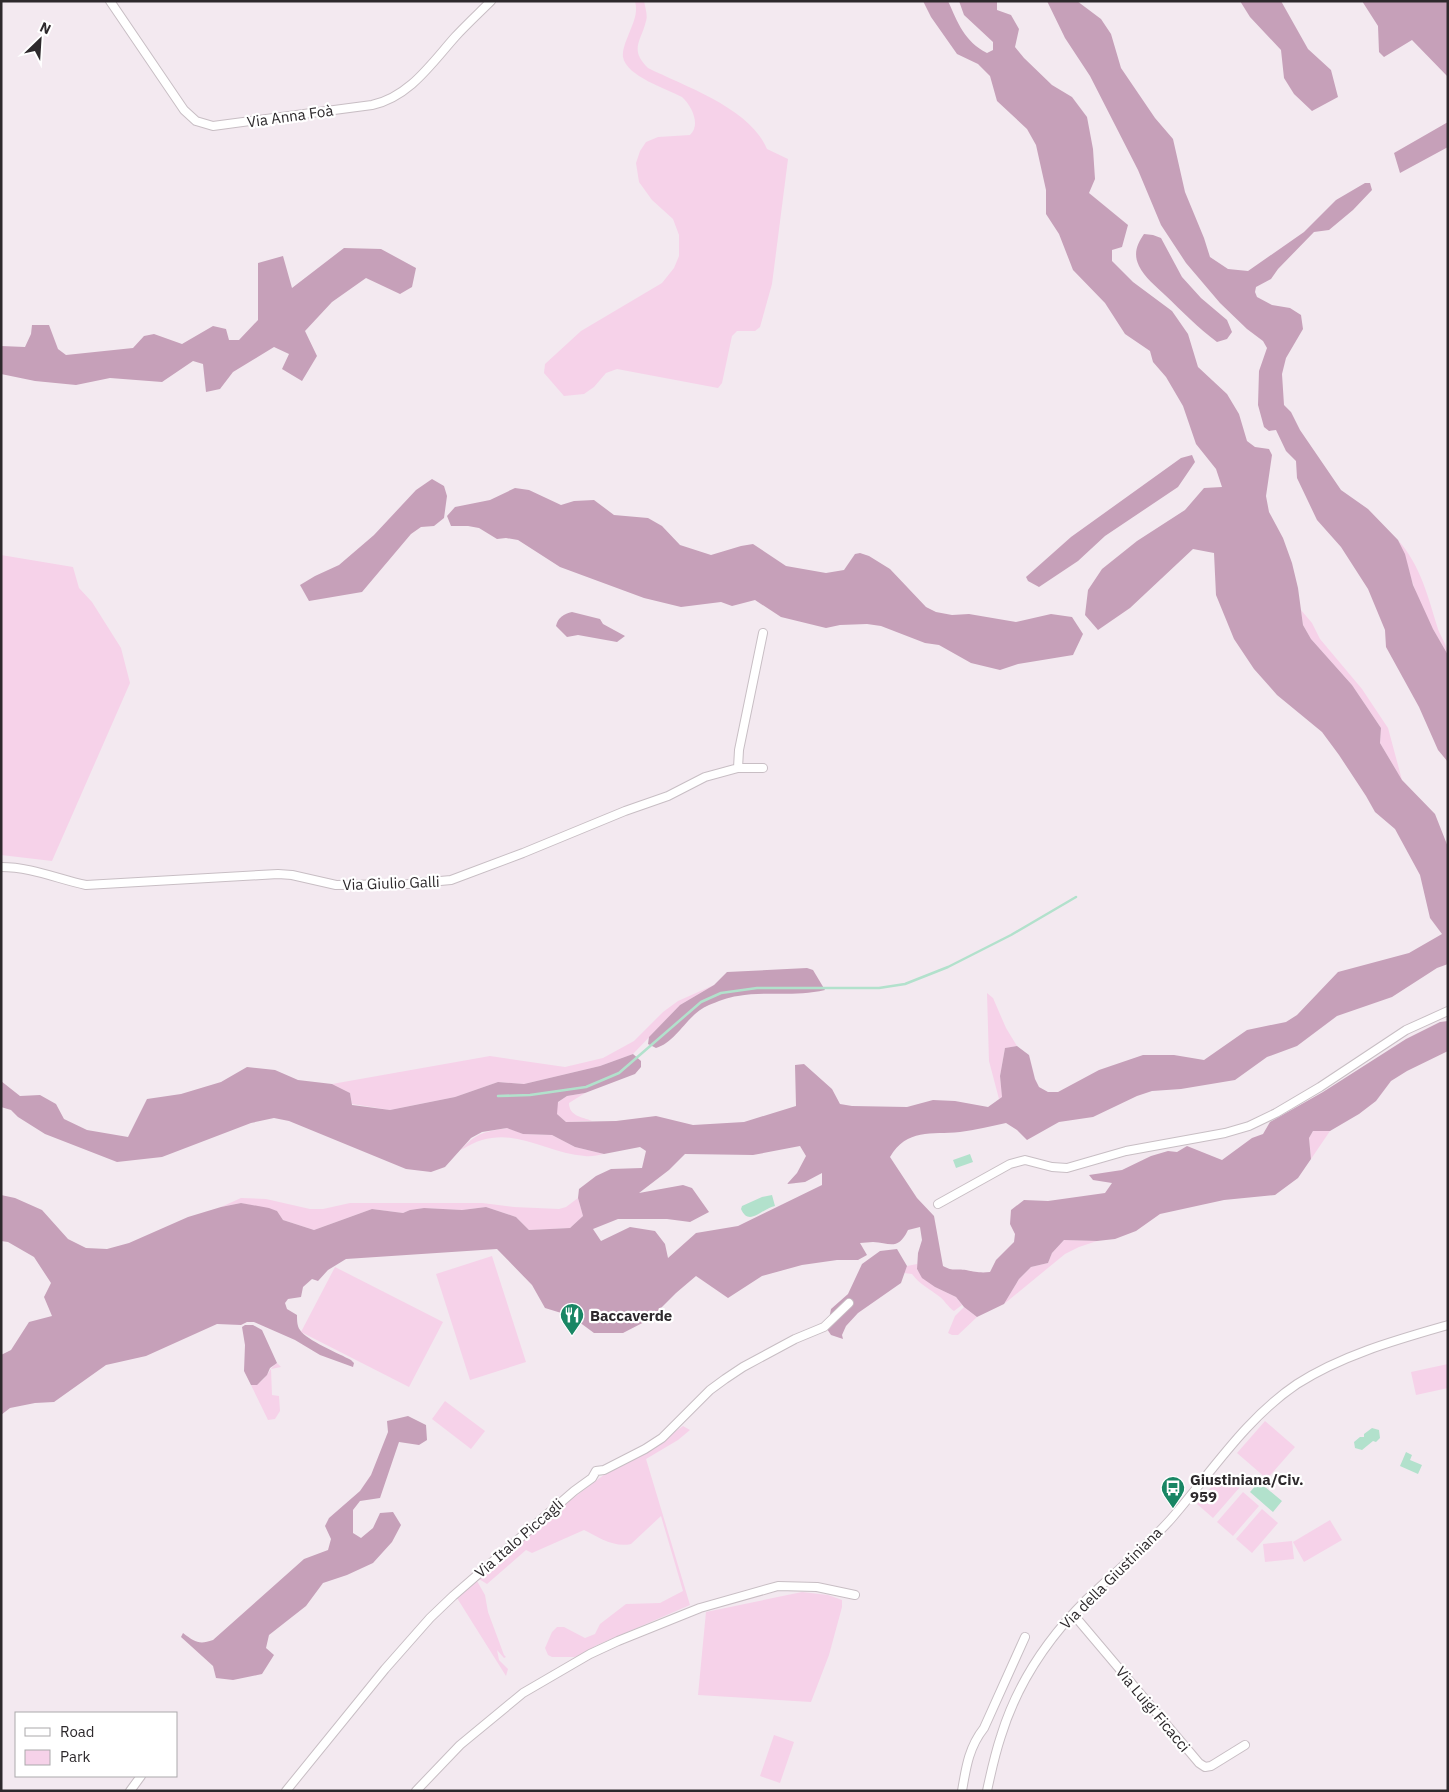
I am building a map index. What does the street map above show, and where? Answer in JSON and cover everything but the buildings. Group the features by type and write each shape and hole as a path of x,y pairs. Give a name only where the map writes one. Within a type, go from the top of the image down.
{"street":[{"name":"Via Anna Foà","path":"110,1 184,110 196,121 213,126 372,105 385,101 406,89 491,1"},
{"path":"738,768 740,744 763,634"},
{"name":"Via Giulio Galli","path":"1,867 35,870 66,881 86,885 286,874 336,885 408,884 452,880 625,811 668,796 705,777 738,768 763,768"},
{"path":"938,1204 1010,1164 1019,1161 1067,1168 1126,1151 1225,1133 1249,1126 1276,1113 1329,1081 1406,1030 1448,1011"},
{"name":"Via Italo Piccagli","path":"286,1791 419,1630 453,1596 574,1491 592,1478 596,1471 604,1470 654,1443 682,1420 710,1390 725,1379 795,1339 824,1327 849,1303"},
{"name":"Via della Giustiniana","path":"987,1791 1001,1736 1014,1700 1042,1651 1073,1614 1159,1532 1242,1434 1266,1409 1290,1389 1319,1371 1340,1361 1448,1326"},
{"path":"416,1791 460,1744 523,1694 590,1654 618,1640 700,1608 773,1587 810,1586 855,1595"},
{"name":"Via Luigi Ficacci","path":"1073,1614 1199,1763 1205,1767 1211,1766 1245,1745"},
{"path":"962,1791 968,1755 976,1738 984,1728 1025,1637"},
{"path":"130,1791 140,1777"}],"green space":[{"path":"635,1 644,1 646,11 647,19 639,40 638,50 639,56 648,68 698,91 732,110 759,135 767,149 788,159 772,284 760,327 755,331 737,331 732,336 722,383 718,388 617,369 606,373 594,387 584,394 564,396 544,373 545,364 581,331 662,283 674,268 679,256 679,235 673,219 652,200 639,182 636,163 640,151 646,142 658,137 690,135 695,126 695,121 692,110 682,97 639,76 626,64 623,51 635,16"},
{"path":"1398,540 1413,560 1418,571 1448,655 1420,603"},
{"path":"1,555 73,567 79,588 92,602 121,648 130,683 52,861 1,855"},
{"path":"1301,610 1312,623 1320,639 1362,689 1388,728 1402,780 1380,743 1381,728 1352,685 1311,639 1303,625"},
{"path":"714,985 680,1005 633,1054 600,1066 524,1084 498,1082 455,1097 390,1110 352,1104 350,1093 332,1084 490,1056 565,1067 603,1058 634,1041 663,1012 678,1001"},
{"path":"987,993 993,998 1006,1028 1017,1046 1005,1048 1000,1076 1002,1097 999,1099 989,1061"},
{"path":"585,1093 569,1103 571,1111 592,1121 566,1122 557,1114 557,1103 567,1096"},
{"path":"507,1128 524,1134 552,1135 575,1147 604,1154 590,1156 572,1154 521,1140 496,1137 482,1140 461,1150 477,1136"},
{"path":"1313,1131 1330,1131 1311,1159 1309,1138"},
{"path":"241,1198 266,1199 310,1209 323,1209 350,1203 482,1203 514,1207 559,1209 566,1207 578,1198 583,1216 570,1228 529,1230 516,1217 486,1207 462,1210 424,1208 403,1213 372,1209 314,1230 283,1220 277,1211 241,1203 221,1207"},
{"path":"1064,1240 1097,1241 1065,1254 1004,1304 1019,1279 1031,1267 1048,1263 1052,1253"},
{"path":"492,1256 526,1362 470,1380 436,1274"},
{"path":"917,1264 917,1270 935,1287 956,1297 962,1305 954,1311 940,1297 921,1284 912,1274 904,1273 907,1266"},
{"path":"335,1267 443,1322 409,1387 301,1332"},
{"path":"964,1307 977,1317 958,1335 948,1333 955,1316"},
{"path":"277,1363 281,1367 271,1369"},
{"path":"1448,1364 1448,1388 1416,1395 1411,1372"},
{"path":"271,1369 272,1395 279,1396 280,1411 275,1419 268,1420 251,1385 260,1383"},
{"path":"445,1401 485,1431 471,1449 432,1419"},
{"path":"1265,1421 1295,1447 1267,1479 1237,1453"},
{"path":"683,1426 690,1430 678,1440 646,1459 690,1605 595,1646 575,1657 552,1657 548,1655 545,1648 552,1632 557,1627 564,1627 585,1638 595,1634 600,1624 626,1604 660,1603 683,1591 661,1516 631,1544 612,1543 584,1530 532,1553 526,1550 487,1584 479,1579 564,1505 605,1474 637,1458"},
{"path":"1223,1473 1240,1487 1213,1518 1197,1504"},
{"path":"1243,1492 1259,1506 1233,1536 1217,1522"},
{"path":"1262,1509 1278,1523 1252,1553 1236,1539"},
{"path":"1330,1520 1342,1540 1304,1562 1293,1542"},
{"path":"1292,1541 1294,1559 1265,1562 1263,1544"},
{"path":"474,1581 477,1581 485,1595 488,1612 506,1657 504,1658 497,1650 499,1660 508,1669 506,1676 457,1598"},
{"path":"802,1592 828,1595 842,1600 842,1607 829,1655 811,1702 698,1695 706,1612"},
{"path":"774,1735 794,1742 780,1783 760,1776"}],"shaded area":[{"path":"923,1 948,1 967,37 987,53 993,50 993,42 964,15 959,1 997,1 997,10 1011,15 1019,29 1015,47 1052,85 1072,97 1087,117 1093,149 1095,179 1089,193 1128,225 1122,247 1112,250 1112,261 1133,282 1172,311 1188,334 1198,367 1227,394 1239,414 1247,441 1255,447 1269,449 1272,455 1266,496 1269,512 1283,538 1292,563 1298,588 1303,625 1311,639 1352,685 1381,728 1380,743 1402,780 1435,814 1448,847 1448,964 1437,968 1392,997 1337,1016 1297,1046 1267,1057 1235,1080 1181,1089 1152,1091 1093,1117 1059,1122 1027,1140 1006,1123 960,1132 920,1135 904,1141 890,1157 917,1198 934,1216 943,1266 952,1269 990,1272 996,1260 1014,1242 1015,1234 1010,1224 1011,1210 1024,1200 1048,1201 1105,1193 1112,1183 1093,1180 1089,1175 1122,1170 1151,1156 1168,1151 1177,1152 1187,1146 1222,1160 1252,1138 1263,1134 1270,1122 1323,1092 1406,1039 1440,1022 1448,1021 1448,1051 1391,1081 1376,1101 1359,1114 1330,1131 1313,1131 1309,1138 1311,1159 1298,1178 1275,1195 1224,1200 1160,1214 1136,1231 1115,1239 1097,1241 1064,1240 1052,1253 1048,1263 1031,1267 1019,1279 1004,1304 977,1317 964,1307 956,1297 935,1287 922,1278 917,1269 918,1253 922,1240 920,1227 908,1230 901,1241 897,1243 860,1243 867,1255 858,1260 837,1260 802,1265 762,1276 728,1298 696,1276 650,1319 623,1333 594,1333 571,1316 545,1308 532,1285 497,1249 346,1259 328,1270 318,1281 312,1279 303,1287 301,1297 288,1299 285,1303 287,1309 297,1315 298,1327 303,1334 351,1360 354,1363 353,1367 320,1355 295,1340 254,1322 247,1322 241,1325 217,1324 146,1356 106,1365 54,1402 35,1403 10,1408 1,1415 1,1355 11,1350 29,1322 52,1316 44,1297 51,1283 34,1257 8,1242 1,1241 1,1195 15,1198 42,1210 68,1239 86,1248 107,1249 129,1243 188,1217 241,1203 269,1208 277,1211 283,1220 314,1230 372,1209 403,1213 424,1208 462,1210 486,1207 516,1217 529,1230 570,1228 583,1216 578,1198 579,1189 596,1176 611,1169 642,1168 646,1151 640,1147 604,1154 575,1147 552,1135 523,1134 507,1128 482,1132 471,1138 445,1167 431,1172 406,1169 289,1121 274,1118 251,1123 162,1157 117,1162 45,1134 18,1117 11,1110 1,1107 1,1081 20,1096 40,1095 56,1104 64,1119 87,1130 128,1137 147,1099 181,1094 221,1082 247,1067 275,1070 298,1080 332,1084 350,1093 352,1105 390,1110 455,1097 498,1082 524,1084 600,1066 633,1054 641,1061 641,1067 635,1074 585,1093 567,1096 558,1102 557,1114 566,1122 616,1121 656,1116 693,1125 744,1122 796,1106 795,1065 804,1064 832,1089 840,1104 907,1107 933,1100 955,1101 988,1107 1002,1097 1000,1076 1005,1048 1017,1046 1029,1055 1039,1087 1048,1092 1058,1092 1099,1070 1143,1055 1174,1055 1204,1060 1247,1030 1286,1022 1297,1015 1338,972 1409,953 1442,934 1430,918 1420,875 1395,829 1375,812 1322,732 1277,695 1254,669 1234,639 1216,595 1214,553 1193,549 1130,608 1098,630 1085,615 1088,590 1102,569 1137,541 1185,510 1204,488 1222,487 1216,469 1196,444 1183,406 1166,377 1153,362 1150,351 1125,334 1105,303 1073,270 1059,234 1046,214 1046,190 1036,145 1027,129 997,101 990,76 978,64 957,54 931,17","holes":["800,1146 806,1156 797,1173 787,1184 805,1182 822,1173 822,1185 738,1226 696,1233 668,1258 665,1244 655,1231 630,1227 601,1241 593,1229 618,1219 667,1219 690,1222 709,1212 692,1188 683,1185 639,1193 669,1170 685,1154 753,1155"]},
{"path":"1047,1 1077,1 1101,19 1111,34 1121,68 1155,118 1173,139 1185,192 1210,257 1228,269 1248,271 1304,232 1336,200 1365,183 1370,183 1372,190 1353,210 1329,230 1314,232 1278,269 1271,279 1256,287 1255,292 1257,297 1272,305 1290,308 1301,315 1303,329 1286,358 1282,374 1284,405 1291,412 1300,430 1341,490 1368,509 1398,540 1405,554 1413,585 1433,629 1448,655 1448,762 1438,750 1419,707 1386,647 1385,630 1368,589 1341,547 1317,520 1297,478 1296,461 1286,451 1276,430 1269,431 1264,427 1258,405 1259,371 1267,348 1263,341 1247,329 1220,303 1186,263 1161,225 1138,170 1090,76 1065,38"},
{"path":"1240,1 1281,1 1308,49 1331,70 1338,97 1312,111 1294,94 1284,78 1281,50 1250,17"},
{"path":"1362,1 1448,1 1448,77 1412,40 1384,57 1379,52 1378,26"},
{"path":"1448,122 1448,147 1400,173 1394,153"},
{"path":"1144,234 1161,238 1182,277 1201,298 1227,320 1232,332 1227,339 1217,342 1210,337 1144,274 1137,262 1136,253 1139,242"},
{"path":"344,248 381,249 416,268 412,287 400,294 366,278 332,302 305,331 317,356 302,381 282,369 289,354 274,347 233,372 220,389 206,392 203,364 193,361 162,382 110,378 76,385 35,381 1,374 1,346 25,347 31,334 32,325 49,325 58,349 66,355 133,348 144,336 154,334 182,344 213,326 226,329 229,340 239,340 258,320 258,263 283,256 292,288"},
{"path":"1192,455 1195,462 1178,487 1105,536 1078,561 1039,587 1028,581 1026,577 1071,537 1181,458"},
{"path":"432,479 444,486 447,496 444,518 434,526 421,527 411,534 362,592 309,601 300,585 339,565 374,535 416,490"},
{"path":"515,488 529,490 561,505 574,501 594,500 614,515 648,518 662,526 680,545 711,555 753,544 786,566 826,573 844,570 855,554 860,553 869,556 890,569 926,607 936,612 952,615 969,614 1016,622 1051,614 1072,617 1083,634 1073,655 1018,664 1000,670 971,663 939,645 925,643 881,626 867,624 840,625 826,628 781,617 755,600 732,606 721,602 681,607 644,598 560,567 518,540 497,539 479,528 451,526 447,516 455,507 490,500"},
{"path":"572,612 600,619 603,624 625,636 617,642 578,635 567,637 556,626 562,616"},
{"path":"807,968 813,970 825,990 727,998 701,1009 663,1045 656,1048 648,1044 649,1037 680,1005 714,985 727,972"},
{"path":"970,1154 973,1162 956,1168 953,1160"},
{"path":"772,1195 775,1206 752,1217 748,1217 741,1209 742,1206 762,1197"},
{"path":"897,1249 907,1266 901,1283 858,1313 846,1326 842,1335 843,1339 831,1335 827,1329 831,1309 848,1294 862,1264 880,1251"},
{"path":"253,1325 262,1330 277,1363 270,1368 267,1375 257,1385 251,1385 244,1371 245,1345 242,1327"},
{"path":"408,1416 426,1425 427,1440 419,1445 399,1442 380,1498 360,1501 353,1510 353,1533 361,1538 373,1528 380,1513 393,1512 401,1525 392,1542 373,1563 323,1583 306,1606 269,1635 266,1648 274,1655 262,1674 233,1680 216,1678 213,1666 181,1637 183,1633 197,1642 213,1640 304,1559 328,1550 331,1539 325,1526 329,1518 360,1491 371,1475 388,1432 387,1421"},
{"path":"1372,1428 1379,1430 1380,1438 1362,1450 1355,1448 1354,1442 1360,1437 1364,1437 1364,1434"},
{"path":"1406,1452 1412,1455 1410,1460 1422,1465 1418,1474 1400,1466"},
{"path":"1259,1482 1282,1501 1273,1512 1250,1492"}],"waterway":[{"path":"498,1096 530,1095 586,1087 619,1073 701,1002 721,993 757,988 879,988 905,984 948,967 1011,935 1076,897"}],"place":[{"name":"Baccaverde","path":"572,1336"},
{"name":"Giustiniana/Civ. 959","path":"1173,1509"}]}
